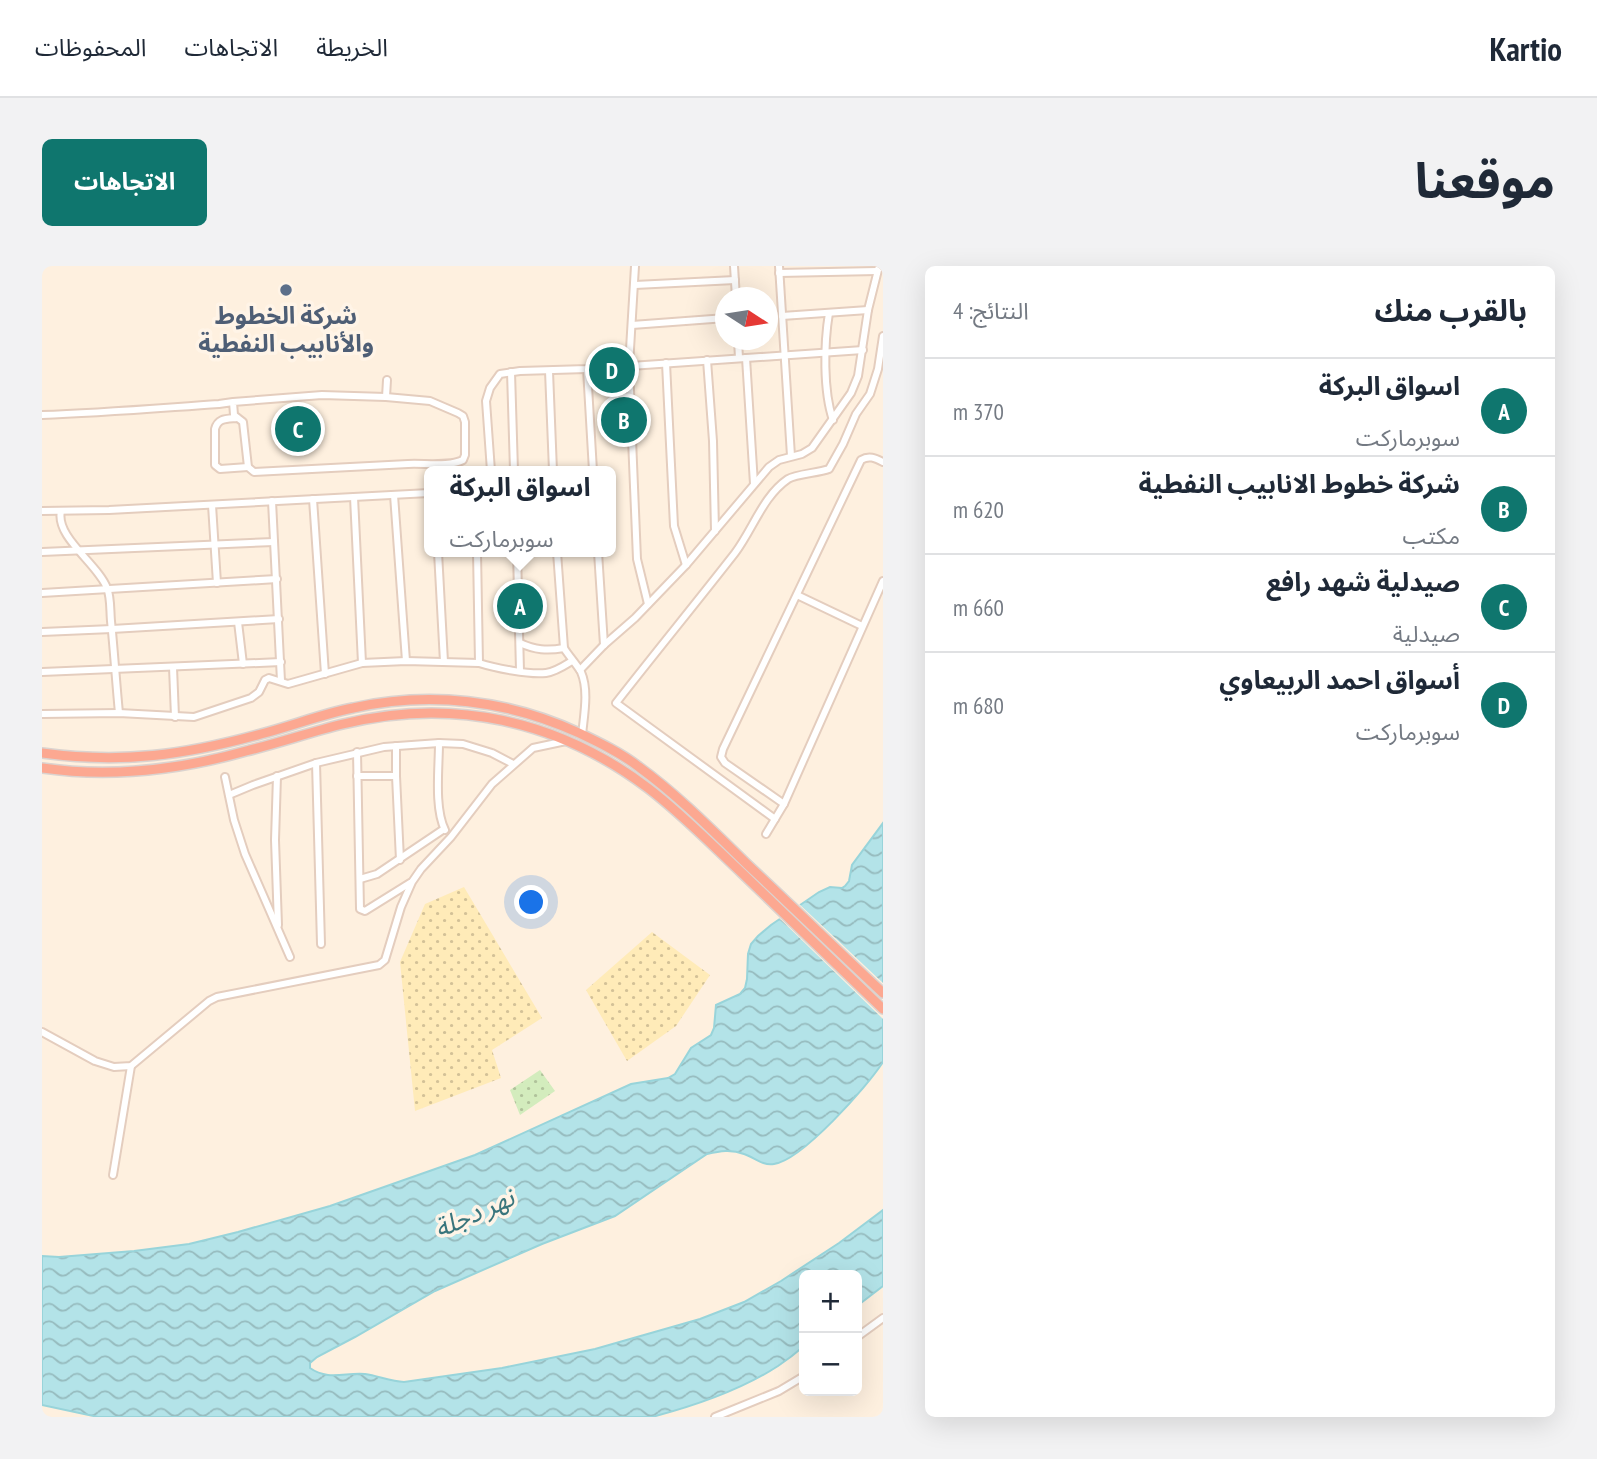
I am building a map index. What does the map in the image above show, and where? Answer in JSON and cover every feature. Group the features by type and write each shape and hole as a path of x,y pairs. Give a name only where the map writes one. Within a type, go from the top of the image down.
{"highway":[{"path":"42,754 113,758 174,754 264,733 309,718 392,700 459,700 497,706 543,719 582,734 639,766 682,802 883,993"},
{"path":"42,768 110,773 173,767 227,757 317,730 365,719 417,712 462,713 541,730 591,751 639,782 674,810 883,1009"}],"street":[{"path":"635,266 629,366 637,559 648,604"},
{"path":"734,266 735,287"},
{"path":"580,670 685,565 769,467 779,460 802,454 813,448 834,420 858,376 868,310 878,269 779,270 791,456"},
{"path":"635,285 735,280"},
{"path":"782,316 868,310"},
{"path":"829,313 825,353 829,404 834,420"},
{"path":"632,325 715,319"},
{"path":"775,818 616,703 738,550 755,519 779,486 791,477 829,469 856,414 870,394 878,369 883,336"},
{"path":"741,350 754,484"},
{"path":"491,466 486,401 490,388 500,374 863,350"},
{"path":"707,360 713,441 715,531"},
{"path":"666,363 674,526 685,565"},
{"path":"587,369 593,466"},
{"path":"549,371 552,466"},
{"path":"511,372 514,466"},
{"path":"386,397 387,380"},
{"path":"42,415 322,395 430,401 460,414 464,419 465,455 463,460 456,463 254,472 248,467 243,422 234,415 233,402"},
{"path":"219,404 221,420"},
{"path":"237,418 221,420 216,424 215,465 220,469 248,467"},
{"path":"784,804 725,763 721,757 723,750 861,460 872,457 883,463"},
{"path":"42,511 424,493"},
{"path":"394,495 406,661"},
{"path":"354,497 362,663"},
{"path":"313,499 325,674"},
{"path":"272,501 281,681"},
{"path":"212,505 217,583"},
{"path":"61,511 61,524 108,589 119,713"},
{"path":"42,552 274,542"},
{"path":"438,557 444,662"},
{"path":"477,557 479,663"},
{"path":"517,557 520,671"},
{"path":"557,557 564,648 580,670 585,701 582,734"},
{"path":"598,557 604,645"},
{"path":"42,593 277,579"},
{"path":"766,834 784,804 883,581"},
{"path":"797,594 862,626"},
{"path":"42,632 279,619"},
{"path":"239,622 243,664"},
{"path":"520,643 539,650 564,648"},
{"path":"42,672 281,662"},
{"path":"42,714 119,713 194,717 251,698 269,678 288,684 362,663 479,663 547,673 572,662"},
{"path":"173,667 175,717"},
{"path":"42,1032 95,1061 114,1067 131,1066 217,997 379,965 385,960 401,907 412,882 492,784 533,748 568,740"},
{"path":"439,743 442,824 451,837"},
{"path":"229,795 316,763 384,747 463,744 492,753 513,764"},
{"path":"397,746 400,860"},
{"path":"357,752 360,909 365,911 412,882"},
{"path":"316,763 321,944"},
{"path":"277,776 275,840 279,933"},
{"path":"357,776 396,776"},
{"path":"225,777 234,820 246,854 290,957"},
{"path":"360,879 377,874 444,829"},
{"path":"113,1175 131,1066"},
{"path":"862,1333 883,1318"},
{"path":"715,1417 779,1391 799,1379"}],"sand":[{"path":"464,887 542,1018 492,1050 501,1078 415,1111 400,962 425,904"},
{"path":"652,932 710,975 676,1026 627,1061 586,990"}],"green space":[{"path":"540,1070 555,1091 520,1115 510,1090"}],"water":[{"name":"نهر دجلة","path":"883,823 883,1062 849,1104 817,1137 801,1150 774,1164 762,1163 735,1151 707,1154 615,1216 542,1244 435,1291 317,1357 310,1363 310,1368 324,1374 365,1374 404,1382 502,1368 595,1349 700,1319 744,1302 839,1243 883,1210 883,1286 862,1302 862,1270 799,1270 799,1350 781,1364 733,1390 652,1417 98,1417 42,1405 42,1256 134,1251 189,1244 330,1206 475,1155 631,1084 668,1078 675,1074 691,1048 711,1035 716,1005 740,994 745,988 751,944 771,925 819,892 830,887 845,886 849,881 852,865"}],"pier":[{"path":"797,902 883,983 883,1019 777,916"}],"place":[{"name":"شركة الخطوط والأنابيب النفطية","path":"286,290"},
{"name":"أسواق احمد الربيعاوي","path":"612,370"},
{"name":"شركة خطوط الانابيب النفطية","path":"624,420"},
{"name":"صيدلية شهد رافع","path":"298,429"},
{"name":"اسواق البركة","path":"520,606"}]}
